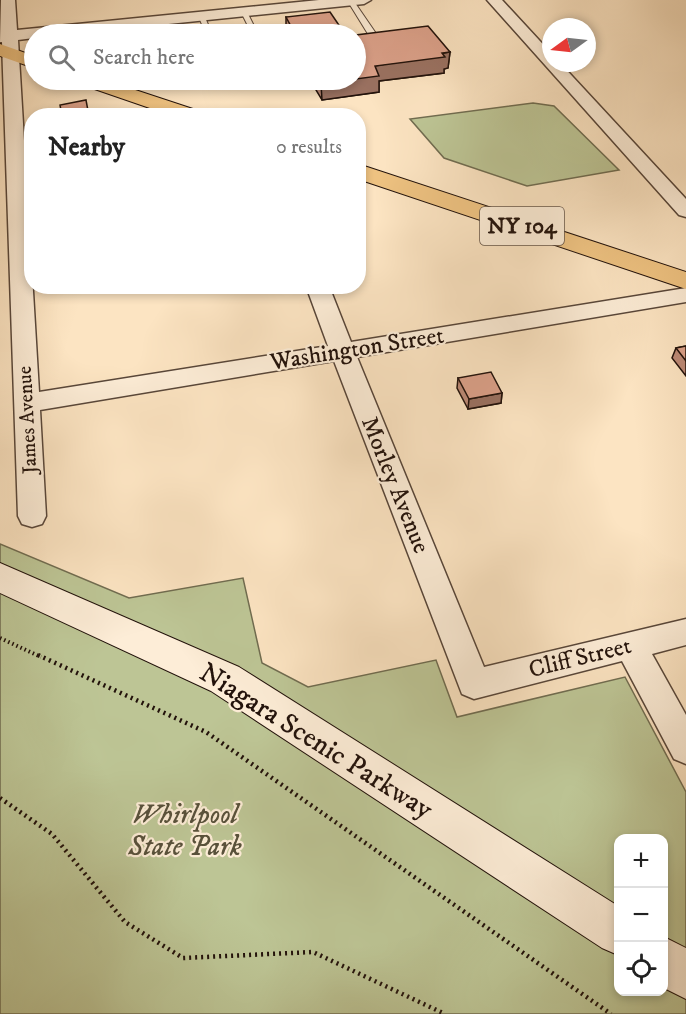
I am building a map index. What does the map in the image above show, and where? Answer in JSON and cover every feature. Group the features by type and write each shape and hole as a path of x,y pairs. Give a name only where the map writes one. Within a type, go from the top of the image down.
{"main road":[{"path":"5,44 24,56"},
{"path":"117,90 171,108"},
{"name":"NY 104","path":"366,174 686,281"},
{"name":"Niagara Scenic Parkway","path":"0,577 225,679 614,929"},
{"path":"668,964 686,975"}],"street":[{"name":"James Avenue","path":"8,0 5,44 32,516"},
{"path":"494,0 686,211"},
{"path":"150,24 251,8 357,1"},
{"path":"5,44 24,41"},
{"name":"Morley Avenue","path":"319,294 474,684"},
{"name":"Washington Street","path":"27,403 686,295"},
{"name":"Cliff Street","path":"474,684 686,632"},
{"path":"630,645 686,748"}],"lane":[{"path":"357,1 371,32"},
{"path":"251,8 253,24"},
{"path":"201,17 204,24"}],"path":[{"path":"0,638 206,732 611,1014"},
{"path":"0,798 52,834 125,922 183,958 313,952 445,1014"}],"green space":[{"path":"533,103 554,106 619,170 527,186 444,158 410,119"},
{"name":"Whirlpool State Park","path":"0,544 129,598 243,578 262,663 308,687 436,660 457,717 625,677 686,792 686,1014 0,1014"}],"building":[{"path":"330,12 338,24 290,24 286,17"},
{"path":"428,26 450,52 442,53 445,57 375,66 379,76 366,78 366,34"},
{"path":"86,100 88,108 61,108 60,105"},
{"path":"686,346 686,361 676,348"},
{"path":"491,372 502,393 469,399 458,378"}]}
